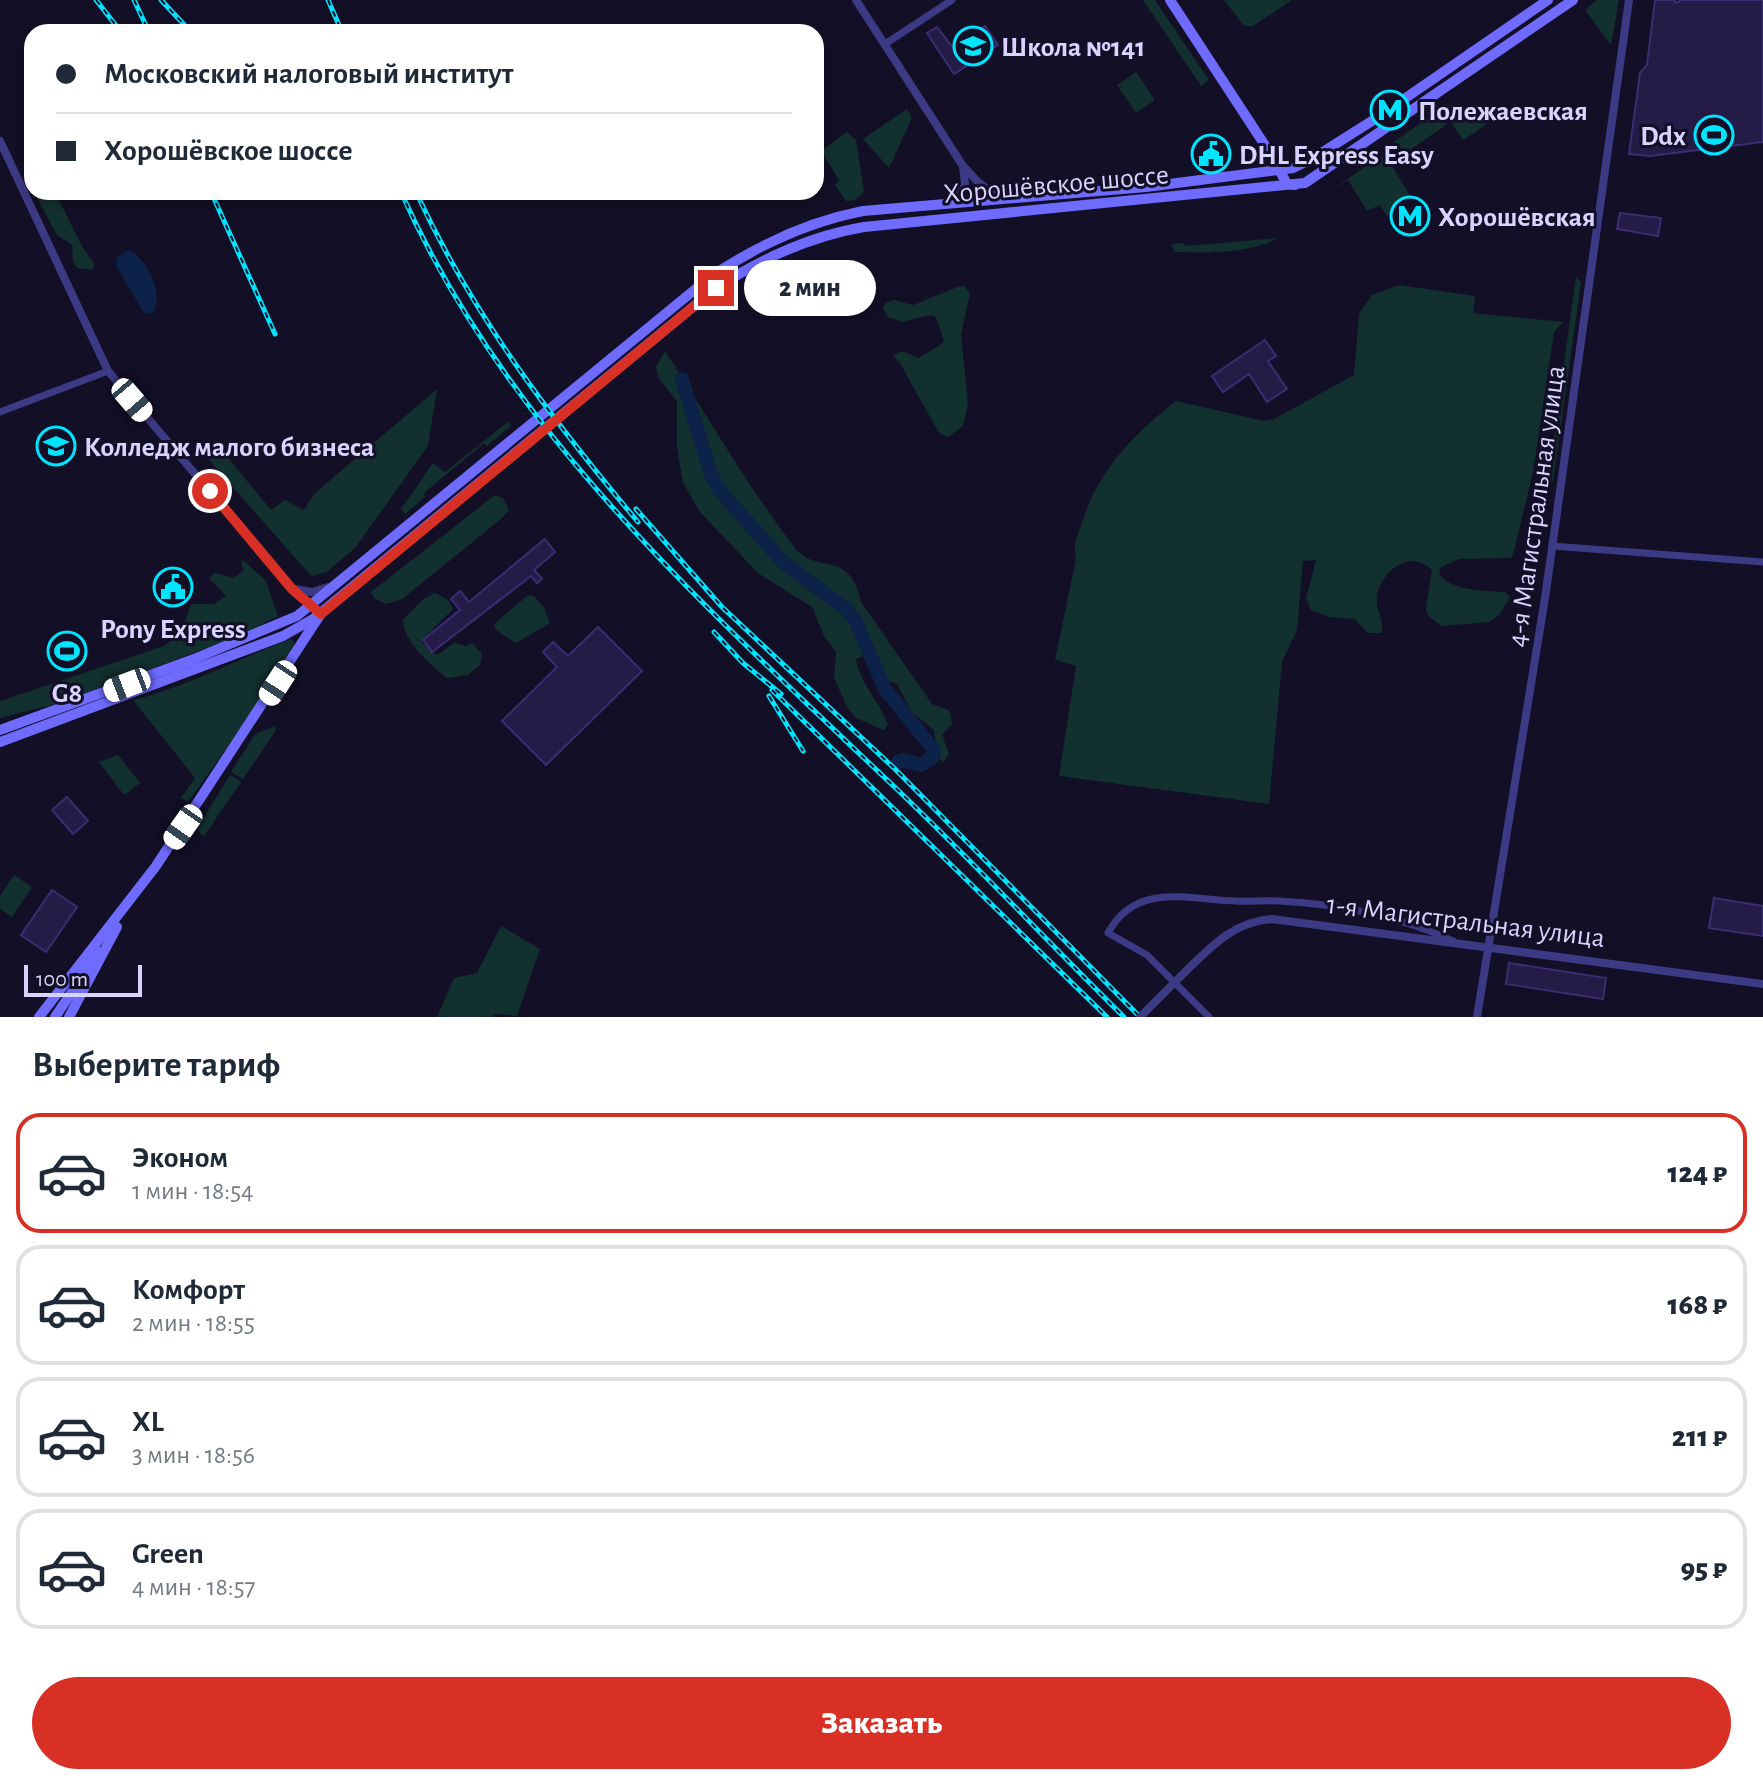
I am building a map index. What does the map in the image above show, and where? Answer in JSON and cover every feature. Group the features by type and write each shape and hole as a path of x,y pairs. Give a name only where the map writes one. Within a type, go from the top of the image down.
{"main road":[{"path":"1170,0 1270,153 1278,171 1287,184 1297,185"},
{"name":"Хорошёвское шоссе","path":"0,730 288,621 311,606 540,413 709,278 785,235 848,214 1146,187 1278,171 1315,157 1548,0"},
{"name":"Хорошёвское шоссе","path":"321,614 716,288 769,257 824,236 906,221 1258,189 1313,180 1573,0"},
{"path":"1258,189 1273,184 1278,171"},
{"path":"298,652 311,606"},
{"path":"0,742 283,636 321,614"},
{"path":"55,1017 321,614"},
{"path":"283,636 297,637 298,652"},
{"path":"39,1017 139,890"},
{"path":"69,1017 119,922"}],"street":[{"path":"856,0 963,166 1000,199"},
{"path":"885,44 952,0"},
{"name":"4-я Магистральная улица","path":"1477,1017 1520,767 1629,0"},
{"path":"0,141 24,192"},
{"path":"949,204 965,184 963,166"},
{"path":"28,200 108,371 292,589 321,614"},
{"path":"0,412 108,371"},
{"path":"1552,546 1763,562"},
{"path":"292,589 312,592 335,583"},
{"path":"1209,1017 1147,955 1108,933 1121,915 1155,898 1181,895 1228,901 1279,901 1414,923 1457,943"},
{"name":"1-я Магистральная улица","path":"1140,1017 1228,933 1260,920 1329,925 1763,984"}],"green space":[{"path":"1143,0 1155,0 1209,80 1201,86"},
{"path":"1224,0 1292,0 1253,26 1244,26"},
{"path":"1597,0 1619,0 1611,45 1585,10"},
{"path":"1136,72 1155,100 1136,113 1117,85"},
{"path":"1453,106 1473,108 1486,125 1463,140 1442,109"},
{"path":"907,109 912,118 889,168 863,139"},
{"path":"1438,111 1447,124 1400,157 1393,157 1388,149 1391,144"},
{"path":"847,132 856,140 864,192 855,200 846,201 835,185 839,180 824,156 824,149"},
{"path":"1380,156 1387,158 1414,202 1387,216 1380,205 1367,211 1348,180 1328,193"},
{"path":"38,200 58,200 94,263 93,270 77,268 73,261 72,245 57,235"},
{"path":"1278,238 1241,250 1214,252 1175,252 1171,244 1184,243 1185,246"},
{"path":"1576,276 1581,283 1553,482 1548,481"},
{"path":"1399,285 1475,296 1473,313 1563,322 1554,332 1533,472 1511,558 1459,559 1441,567 1439,574 1461,587 1505,592 1510,597 1499,615 1489,622 1442,626 1428,616 1426,608 1432,570 1415,561 1406,562 1390,571 1380,587 1377,601 1381,633 1367,633 1355,619 1329,617 1311,610 1306,599 1316,560 1303,561 1297,630 1282,662 1269,804 1059,776 1076,666 1055,660 1076,558 1076,540 1098,486 1119,454 1176,401 1264,421 1274,419 1354,375 1359,314 1372,295"},
{"path":"965,286 970,294 961,334 968,403 963,426 948,437 939,433 900,363 893,356 902,351 919,358 944,342 936,317 931,315 902,322 888,317 883,308 885,303 894,300 913,305"},
{"path":"665,351 744,476 795,548 803,556 841,568 849,575 861,602 932,704 950,711 952,724 942,735 949,754 943,763 937,754 934,730 911,711 897,684 885,680 877,656 872,653 856,659 857,665 888,725 884,730 856,718 847,707 834,678 836,652 824,636 812,607 759,574 699,511 683,482 677,448 677,402 658,377 656,367"},
{"path":"437,389 428,446 356,547 327,572 311,576 203,453 216,443 271,510 285,500 304,510 314,494"},
{"path":"509,421 511,426 487,446 484,443 424,493 425,497 405,514 401,509 433,463 445,472"},
{"path":"495,495 503,498 509,510 501,519 402,599 386,604 374,598 371,592"},
{"path":"243,560 266,581 278,616 241,635 63,702 0,718 0,701 164,646 181,633 191,604 214,604 226,596 209,578 215,573 233,578 244,570"},
{"path":"435,593 448,600 453,609 421,641 433,653 439,654 454,643 466,646 472,643 482,654 480,665 468,675 447,678 419,652 404,629 403,620 423,599"},
{"path":"527,596 534,596 544,608 550,623 516,643 496,630 494,624"},
{"path":"291,639 295,643 241,728 188,802 181,798 195,778 133,700 193,680"},
{"path":"275,726 276,730 243,779 231,772 255,734"},
{"path":"118,755 140,783 124,795 99,762"},
{"path":"230,775 241,782 204,836 198,827"},
{"path":"14,875 32,887 12,917 0,909 0,896"},
{"path":"501,926 540,949 517,1016 437,1017 454,978 477,973"}],"water":[{"path":"129,250 142,261 152,278 157,297 153,313 147,314 142,310 116,265 117,257"}],"building":[{"path":"1655,0 1674,0 1676,3 1681,0 1763,0 1763,142 1650,156 1629,154 1640,73 1647,65"},
{"name":"Школа №141","path":"985,26 998,45 954,74 927,33 937,27 954,49"},
{"path":"1620,213 1661,218 1658,236 1617,229"},
{"path":"1265,340 1276,356 1268,361 1287,389 1267,402 1249,374 1223,392 1212,376"},
{"path":"545,539 555,552 534,570 542,579 537,583 531,576 432,652 423,640 460,610 451,599 460,591 469,602"},
{"path":"598,627 642,671 546,765 502,721 557,667 543,652 553,642 568,656"},
{"path":"67,797 88,821 73,834 52,810"},
{"path":"52,890 77,907 46,952 21,935"},
{"path":"1714,898 1763,906 1763,936 1709,928"},
{"path":"1509,963 1606,978 1603,999 1506,984"}],"waterway":[{"path":"682,379 711,474 720,491 784,563 845,608 855,620 885,689 934,750 932,758 921,765 902,760 898,762"}],"railway":[{"path":"96,0 115,24"},
{"path":"134,0 145,24"},
{"path":"161,0 184,24"},
{"path":"328,0 338,24"},
{"path":"215,200 275,334"},
{"path":"405,200 444,278 495,359 551,435 612,507 745,645 945,836 1124,1017"},
{"path":"420,200 462,281 488,323 575,445 638,522"},
{"path":"636,509 722,607 896,770 1140,1017"},
{"path":"714,632 743,663 781,694"},
{"path":"772,690 1107,1017"},
{"path":"769,696 803,751"}],"place":[{"name":"Школа №141","path":"973,46"},
{"name":"Полежаевская","path":"1390,110"},
{"name":"Ddx","path":"1714,135"},
{"name":"DHL Express Easy","path":"1211,154"},
{"name":"Хорошёвская","path":"1410,216"},
{"name":"Колледж малого бизнеса","path":"56,446"},
{"name":"Pony Express","path":"173,587"},
{"name":"G8","path":"67,651"}],"route":[{"path":"210,491 292,589 321,614 716,288"}]}
